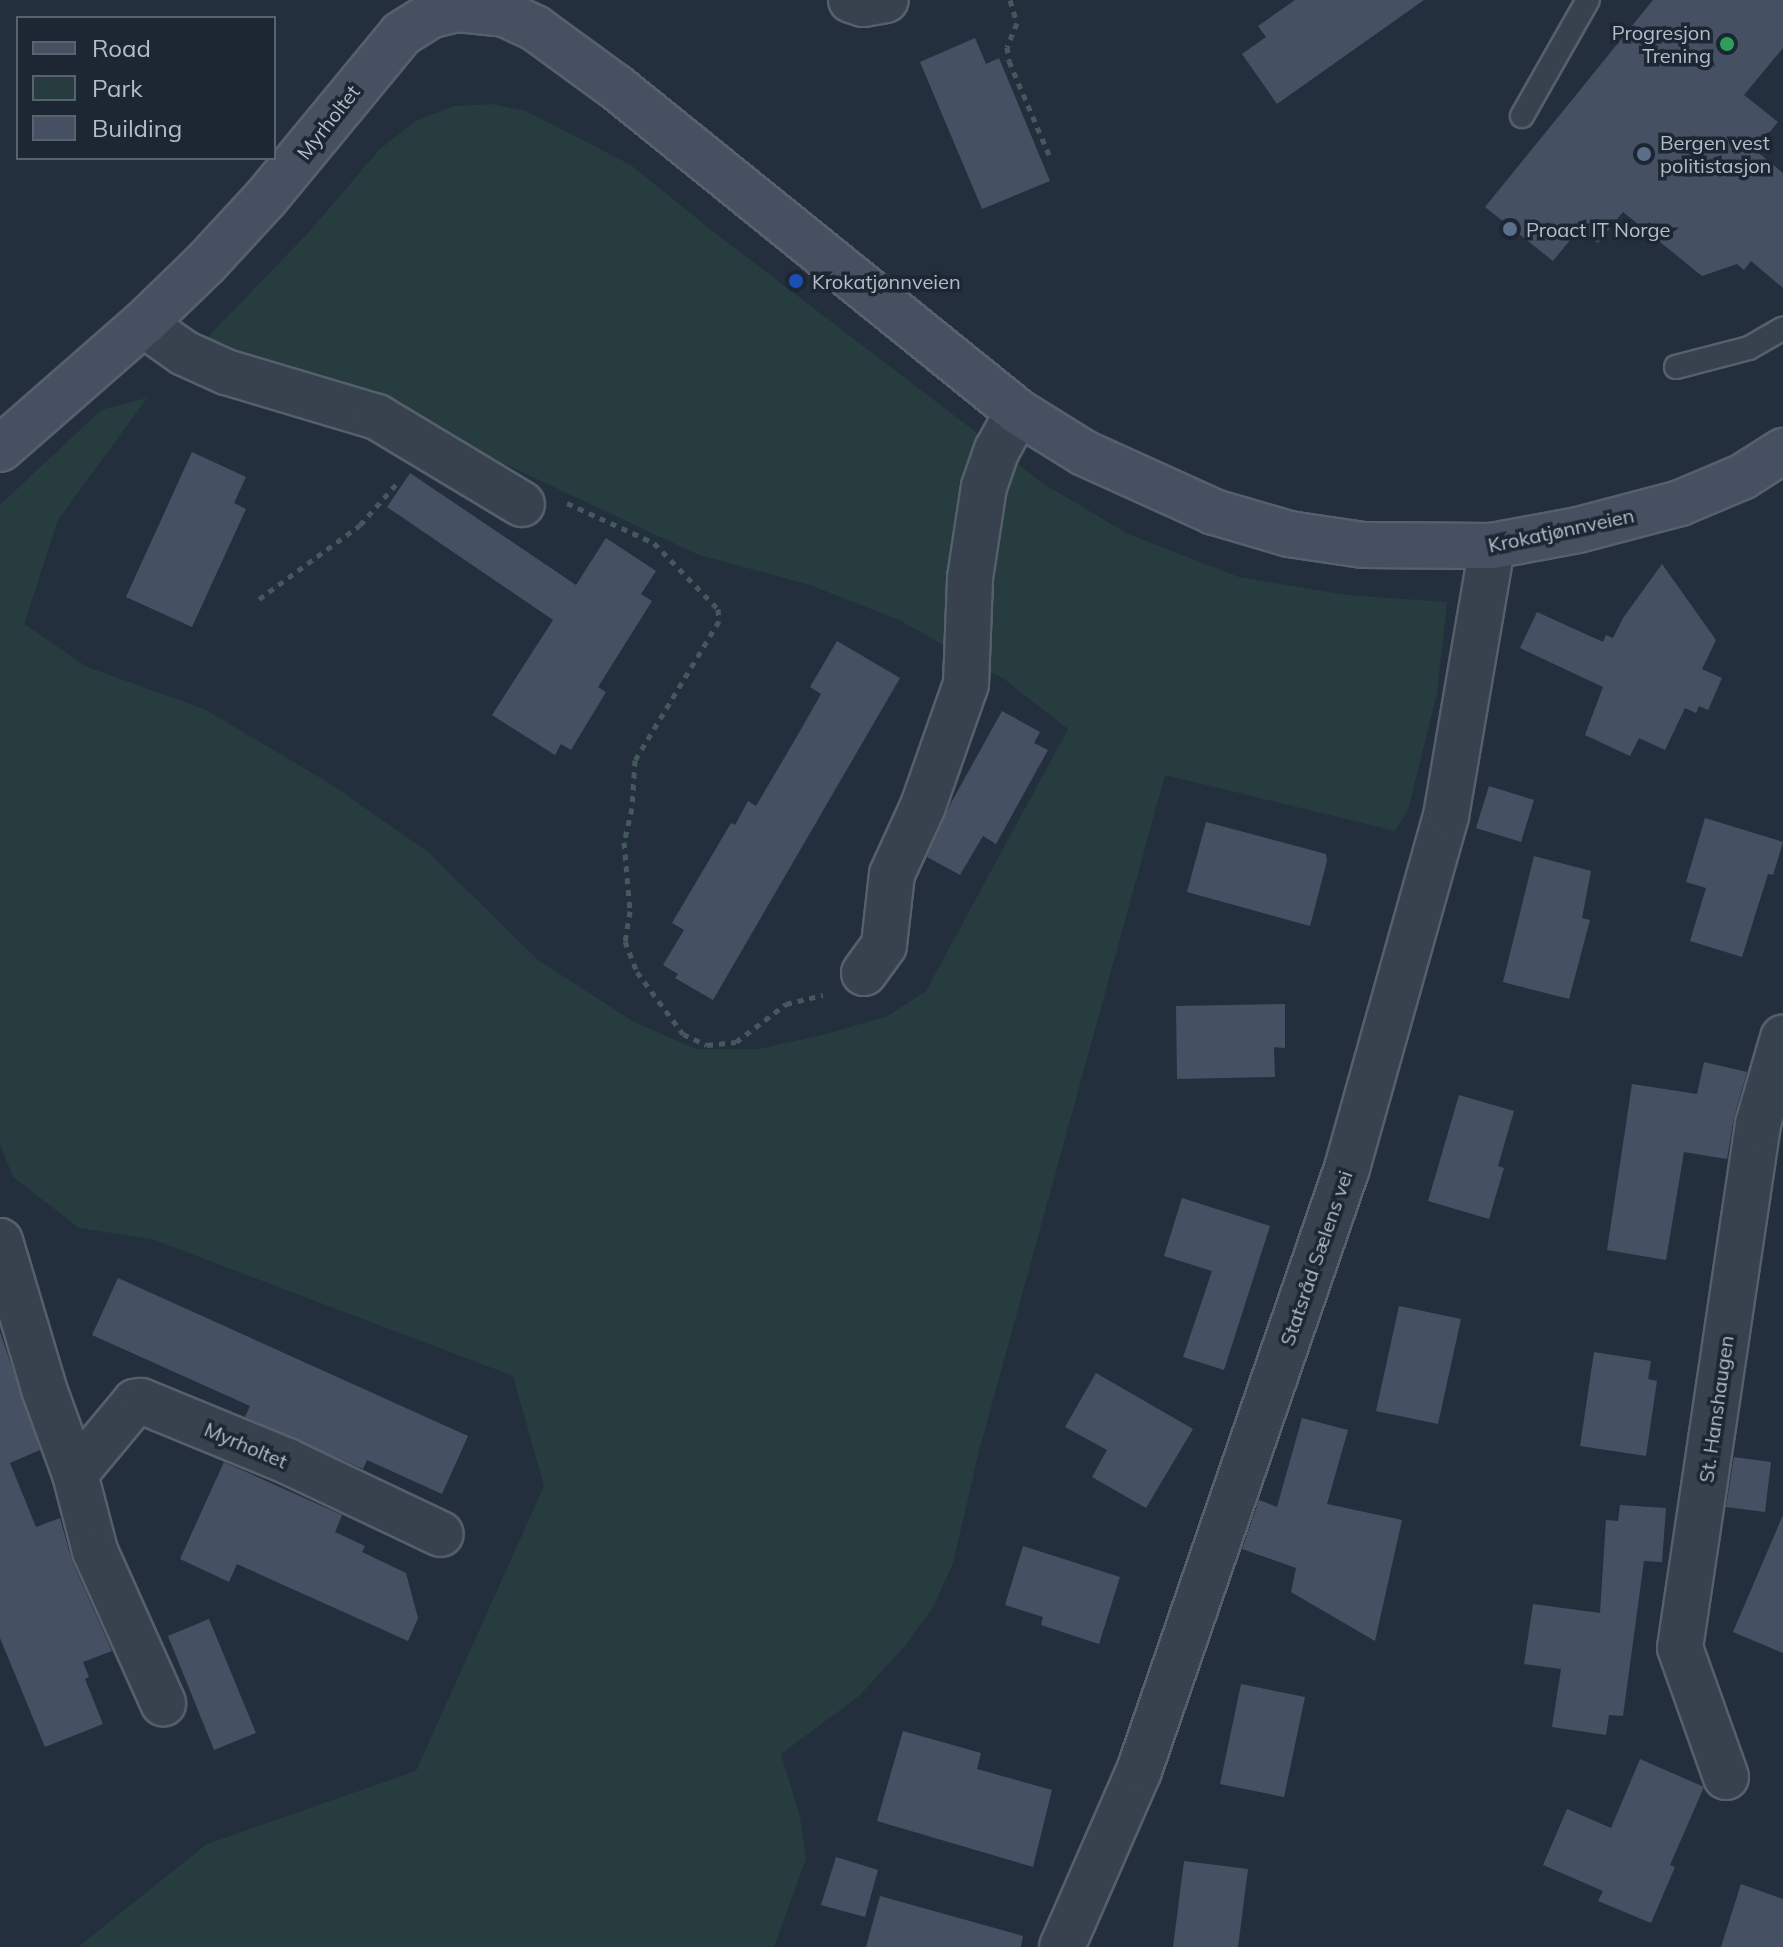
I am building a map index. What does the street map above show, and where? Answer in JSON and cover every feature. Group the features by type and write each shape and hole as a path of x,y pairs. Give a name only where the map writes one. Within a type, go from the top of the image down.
{"main road":[{"name":"Myrholtet","path":"0,449 143,324 266,198 401,34 454,5"},
{"name":"Krokatjønnveien","path":"454,5 505,14 559,45 616,87 1018,412 1084,453 1144,483 1214,512 1289,534 1363,545 1492,546 1578,530 1680,503 1742,477 1783,451"}],"street":[{"path":"851,0 863,4 886,0"},
{"path":"143,324 184,353 226,372 377,417 522,504"},
{"path":"864,973 884,945 892,874 923,806 966,684 970,578 984,487 997,450 1018,412"},
{"name":"Statsråd Sælens vei","path":"1062,1947 1139,1771 1347,1168 1446,816 1492,546"},
{"name":"St. Hanshaugen","path":"1726,1777 1680,1648 1758,1124 1783,1038"},
{"path":"0,1241 44,1389 75,1474 95,1551 163,1703"},
{"name":"Myrholtet","path":"75,1474 135,1402 141,1401 287,1461 441,1534"}],"lane":[{"path":"1522,116 1588,0"},
{"path":"1676,367 1749,348 1783,328"}],"path":[{"path":"1010,0 1017,23 1007,47 1009,61 1049,155"},
{"path":"259,599 379,506 423,444"},
{"path":"522,504 546,495 627,528 667,553 684,577 718,609 719,621 635,760 632,808 624,842 630,911 625,941 645,985 683,1034 698,1043 725,1044 743,1037 786,1004 825,994 848,973 864,973"}],"green space":[{"path":"492,104 526,111 631,165 706,226 1044,484 1128,534 1239,577 1347,595 1447,602 1437,693 1408,810 1395,831 1165,775 979,1451 953,1563 933,1607 905,1646 859,1696 781,1754 800,1817 806,1859 774,1947 78,1947 207,1844 416,1771 544,1486 513,1376 152,1239 79,1228 13,1177 0,1144 0,505 101,410 147,398 58,520 24,624 87,667 204,709 329,783 428,852 538,960 634,1022 696,1049 758,1049 822,1035 888,1016 926,991 1068,729 1004,679 899,620 810,585 699,555 443,435 202,343 308,233 379,150 414,122 454,106"}],"building":[{"path":"1295,0 1424,0 1277,104 1242,54 1266,37 1258,26"},
{"name":"Bergen vest politistasjon","path":"1653,0 1783,0 1783,48 1744,95 1778,122 1755,150 1783,173 1783,288 1751,261 1744,270 1737,264 1702,276 1623,212 1598,243 1580,228 1553,261 1485,207"},
{"path":"975,38 986,64 999,58 1050,181 982,209 920,62"},
{"path":"192,452 246,477 234,503 246,509 192,627 126,597"},
{"path":"410,473 576,585 606,538 656,571 641,594 652,601 598,687 606,692 571,750 561,744 555,755 492,715 553,620 387,507"},
{"path":"1662,564 1716,640 1702,669 1722,678 1708,710 1699,706 1696,713 1685,708 1665,750 1639,738 1630,756 1585,735 1603,687 1520,648 1537,612 1603,642 1606,635 1613,638 1623,618"},
{"path":"837,641 900,678 713,1000 675,978 678,974 663,965 684,930 672,923 731,823 735,825 748,801 756,806 796,738 821,694 810,687"},
{"path":"1002,711 1040,732 1034,743 1048,750 996,844 983,836 960,875 927,857 951,803"},
{"path":"1489,786 1534,800 1521,842 1476,828"},
{"path":"1705,818 1783,842 1773,875 1768,874 1742,957 1690,941 1706,888 1686,882"},
{"path":"1206,822 1326,854 1327,861 1310,926 1187,892"},
{"path":"1534,856 1591,871 1582,918 1590,920 1569,999 1503,982"},
{"path":"1285,1004 1285,1048 1274,1047 1275,1077 1177,1079 1176,1006"},
{"path":"1704,1062 1747,1072 1734,1117 1727,1159 1684,1152 1666,1260 1607,1250 1632,1084 1697,1094"},
{"path":"1459,1095 1514,1111 1498,1166 1504,1168 1489,1219 1428,1201"},
{"path":"1182,1198 1270,1226 1224,1370 1183,1357 1212,1271 1164,1256"},
{"path":"118,1278 468,1436 442,1494 367,1460 363,1469 245,1417 250,1406 92,1335"},
{"path":"1399,1306 1461,1319 1438,1424 1376,1411"},
{"path":"0,1332 40,1450 10,1463 36,1527 60,1518 72,1561 112,1651 83,1662 89,1677 85,1679 103,1724 45,1747 0,1638"},
{"path":"1594,1352 1651,1361 1648,1379 1657,1381 1646,1456 1580,1446"},
{"path":"1096,1373 1193,1429 1146,1508 1092,1477 1107,1450 1065,1427"},
{"path":"1302,1418 1348,1430 1327,1504 1402,1520 1375,1641 1291,1592 1296,1568 1242,1549 1259,1500 1277,1507"},
{"path":"1734,1457 1771,1462 1765,1512 1726,1507"},
{"path":"224,1462 342,1515 335,1532 365,1546 362,1552 406,1573 418,1618 408,1641 237,1564 229,1582 180,1559"},
{"path":"1620,1505 1666,1508 1662,1562 1644,1561 1623,1716 1609,1715 1606,1735 1552,1727 1561,1669 1524,1664 1533,1604 1600,1613 1606,1520 1618,1521"},
{"path":"1783,1515 1783,1653 1733,1632"},
{"path":"1023,1546 1120,1577 1099,1644 1041,1625 1043,1617 1005,1605"},
{"path":"209,1619 256,1733 214,1750 168,1636"},
{"path":"1241,1684 1305,1697 1284,1797 1220,1784"},
{"path":"903,1731 981,1753 977,1769 1052,1790 1033,1867 877,1821"},
{"path":"1640,1759 1704,1787 1670,1865 1675,1867 1651,1923 1598,1901 1603,1891 1543,1865 1567,1809 1611,1828"},
{"path":"836,1857 878,1870 865,1917 821,1905"},
{"path":"1184,1861 1248,1869 1238,1947 1173,1947"},
{"path":"1741,1884 1783,1899 1783,1947 1721,1947"},
{"path":"880,1896 1023,1936 1021,1947 866,1947"}],"place":[{"name":"Progresjon Trening","path":"1727,44"},
{"name":"Bergen vest politistasjon","path":"1644,154"},
{"name":"Proact IT Norge","path":"1510,229"},
{"name":"Krokatjønnveien","path":"796,281"}]}
